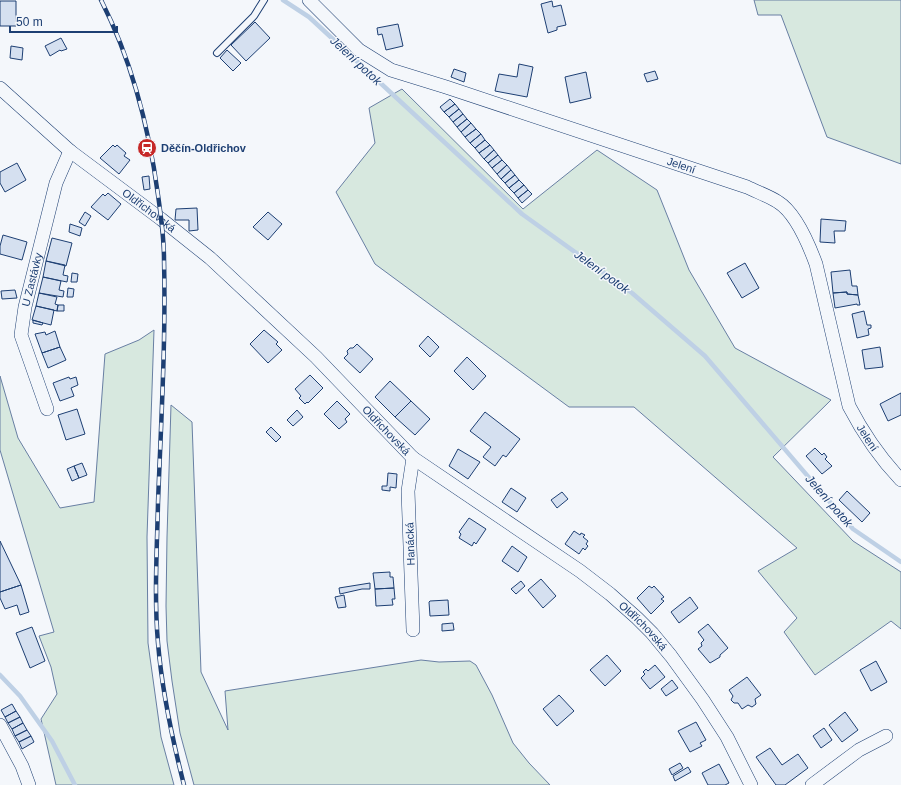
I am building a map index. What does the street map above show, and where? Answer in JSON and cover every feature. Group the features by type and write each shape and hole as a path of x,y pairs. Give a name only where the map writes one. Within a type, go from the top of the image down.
{"street":[{"name":"Jelení","path":"309,0 359,50 391,70 747,187 779,202 792,215 809,245 816,264 849,406 859,426 880,456 901,480"},
{"name":"Oldřichovská","path":"0,88 70,151 161,219 210,258 316,357 413,458 580,571 610,594 637,618 671,656 703,700 727,737 752,785"},
{"name":"U Zastávky","path":"47,409 21,335 25,307 56,183 70,151"},
{"name":"Hanácká","path":"413,458 408,492 413,630"},
{"path":"0,725 22,766 29,785"},
{"path":"812,785 859,750 886,736"}],"lane":[{"path":"217,53 254,16 264,0"}],"shaded area":[{"path":"754,0 901,0 901,164 827,137 781,15 758,15"},
{"path":"402,89 523,209 597,150 657,190 689,270 735,348 831,400 773,457 853,541 901,572 901,629 891,621 815,675 784,632 797,618 758,571 797,548 634,407 569,407 375,264 336,192 375,143 369,108"},
{"path":"154,330 147,537 148,643 161,737 174,785 56,785 41,719 57,694 51,667 39,636 54,632 0,450 0,376 18,438 60,508 94,502 105,354 139,340"},
{"path":"171,405 192,422 201,672 228,730 225,691 421,660 439,662 470,661 476,665 492,695 513,743 529,763 550,785 194,785 180,733 167,641 167,537"}],"building":[{"path":"0,1 16,1 16,26 0,26"},
{"path":"552,1 553,7 561,5 566,25 557,27 557,30 548,33 541,4"},
{"path":"255,22 270,38 246,61 231,45"},
{"path":"398,24 403,46 386,50 382,34 378,35 377,28"},
{"path":"61,38 67,49 60,50 50,56 45,46"},
{"path":"11,46 23,48 22,60 10,58"},
{"path":"227,50 241,63 233,71 220,58"},
{"path":"519,64 533,67 527,97 495,91 499,74 517,77"},
{"path":"454,69 466,73 464,82 451,77"},
{"path":"655,71 658,79 647,82 644,74"},
{"path":"586,72 591,98 570,103 565,77"},
{"path":"450,99 455,104 444,112 440,107"},
{"path":"455,104 459,109 449,117 444,112"},
{"path":"459,109 463,114 453,122 449,117"},
{"path":"463,114 467,119 457,127 453,122"},
{"path":"467,119 471,123 461,132 457,127"},
{"path":"471,123 476,129 465,137 461,132"},
{"path":"476,129 481,134 470,143 465,137"},
{"path":"481,134 485,140 475,148 470,143"},
{"path":"485,140 490,145 479,153 475,148"},
{"path":"113,145 115,147 117,145 126,153 124,156 130,160 119,174 100,158"},
{"path":"490,145 494,150 484,159 479,153"},
{"path":"494,150 498,155 488,163 484,159"},
{"path":"498,155 502,160 492,168 488,163"},
{"path":"502,160 507,165 497,174 492,168"},
{"path":"17,163 26,180 5,192 0,183 0,172"},
{"path":"507,165 511,170 501,179 497,174"},
{"path":"511,170 515,175 505,183 501,179"},
{"path":"515,175 519,180 509,188 505,183"},
{"path":"149,176 150,189 144,190 142,177"},
{"path":"519,180 524,185 514,193 509,188"},
{"path":"524,185 528,190 518,198 514,193"},
{"path":"528,190 532,194 522,203 518,198"},
{"path":"108,193 121,204 108,220 91,207 103,194 105,196"},
{"path":"197,208 198,230 189,231 189,220 175,220 176,209"},
{"path":"85,212 91,216 85,226 79,222"},
{"path":"268,212 282,224 268,240 253,227"},
{"path":"821,219 846,221 845,231 834,231 835,243 820,242"},
{"path":"70,224 82,228 80,236 69,232"},
{"path":"3,235 27,242 22,260 0,254 0,246"},
{"path":"52,238 72,243 66,266 46,261"},
{"path":"46,261 65,265 63,275 68,276 67,282 43,277"},
{"path":"745,263 759,288 742,298 727,273"},
{"path":"850,270 852,286 857,286 858,295 847,294 847,292 833,293 831,272"},
{"path":"72,273 78,274 77,282 71,282"},
{"path":"43,277 61,281 59,290 64,291 63,297 39,293"},
{"path":"68,288 74,289 73,297 67,297"},
{"path":"15,290 17,298 2,299 1,291"},
{"path":"847,292 847,294 858,295 860,305 857,304 835,308 833,293"},
{"path":"39,293 57,297 55,304 58,305 57,311 36,306"},
{"path":"58,305 64,305 64,311 57,311"},
{"path":"36,306 54,310 51,325 32,320"},
{"path":"864,311 867,325 871,325 871,328 868,329 869,335 857,338 852,314"},
{"path":"33,320 43,323 42,325 33,323"},
{"path":"264,330 278,342 276,344 282,350 268,363 250,344"},
{"path":"55,331 60,347 42,353 35,334 45,332 46,335"},
{"path":"428,336 439,347 430,357 419,346"},
{"path":"357,344 373,359 360,373 344,358 348,354 347,351"},
{"path":"60,347 66,360 48,368 42,353"},
{"path":"880,347 883,367 865,369 862,350"},
{"path":"467,357 486,376 473,390 454,371"},
{"path":"310,375 323,388 308,403 307,402 305,404 299,398 301,396 295,389"},
{"path":"69,377 70,379 76,377 78,385 71,388 74,396 60,401 53,383"},
{"path":"390,381 411,401 395,417 375,397"},
{"path":"901,393 901,415 888,421 880,404"},
{"path":"337,401 350,414 345,419 347,422 339,429 324,414"},
{"path":"411,401 430,419 415,435 395,417"},
{"path":"77,409 85,434 66,440 58,415"},
{"path":"297,410 303,417 293,426 287,420"},
{"path":"485,412 520,439 506,457 503,455 495,466 483,457 491,447 470,431"},
{"path":"271,427 281,437 276,442 266,432"},
{"path":"815,448 822,455 824,453 827,457 825,459 832,466 822,474 806,456"},
{"path":"458,449 480,462 468,479 449,466"},
{"path":"82,463 87,475 79,478 74,466"},
{"path":"74,466 79,478 72,481 67,469"},
{"path":"388,473 397,474 396,488 390,487 390,491 382,490 382,486 387,486"},
{"path":"511,488 526,498 517,512 502,502"},
{"path":"847,491 870,513 862,522 839,500"},
{"path":"562,492 568,499 557,508 551,500"},
{"path":"469,518 486,529 476,544 474,542 472,546 459,538 461,534 459,532"},
{"path":"574,531 580,535 581,533 585,535 583,537 588,541 586,544 588,546 585,550 583,548 579,554 565,544"},
{"path":"0,541 21,585 0,592"},
{"path":"512,546 527,557 518,572 502,561"},
{"path":"390,572 390,577 393,577 394,588 375,589 373,573"},
{"path":"541,579 556,596 543,608 528,590"},
{"path":"521,581 525,586 516,594 511,589"},
{"path":"370,583 370,589 362,589 340,594 339,588"},
{"path":"21,585 29,612 20,615 17,605 5,609 0,598 0,592"},
{"path":"649,586 652,588 654,586 664,597 661,599 664,601 651,614 637,598"},
{"path":"394,588 395,599 392,599 393,605 376,606 375,589"},
{"path":"344,595 346,607 338,608 335,597"},
{"path":"690,597 698,608 679,623 671,612"},
{"path":"448,600 449,615 430,616 430,601"},
{"path":"453,623 454,630 442,631 442,624"},
{"path":"708,624 728,648 720,655 720,657 710,663 698,649 702,646 701,643 704,640 698,632"},
{"path":"32,627 45,661 30,668 16,633"},
{"path":"607,655 621,671 605,686 590,670"},
{"path":"876,661 887,682 871,691 860,670"},
{"path":"655,665 665,677 650,689 641,678 645,674 643,672 646,669 648,671"},
{"path":"747,677 761,695 755,699 756,704 752,707 748,705 742,709 738,703 734,703 731,700 733,696 729,690"},
{"path":"672,680 678,688 666,696 661,689"},
{"path":"559,695 574,711 557,726 543,709"},
{"path":"12,704 16,711 5,717 1,710"},
{"path":"16,711 20,717 8,723 5,717"},
{"path":"845,712 858,730 842,742 829,725"},
{"path":"20,717 23,723 12,729 8,723"},
{"path":"696,722 706,740 700,743 702,746 690,752 678,731"},
{"path":"23,723 27,730 15,736 12,729"},
{"path":"824,728 832,740 821,748 813,736"},
{"path":"27,730 31,736 19,742 15,736"},
{"path":"31,736 34,742 22,749 19,742"},
{"path":"770,748 782,765 798,754 808,768 785,785 776,785 756,757"},
{"path":"680,763 683,768 672,775 669,769"},
{"path":"719,764 729,783 725,785 708,785 702,773"},
{"path":"688,767 691,772 675,781 673,776"}],"waterway":[{"name":"Jelení potok","path":"283,0 309,17 522,214 632,293 705,356 853,529 901,562"},
{"path":"0,675 20,696 52,741 75,785"}],"railway":[{"path":"101,0 122,47 138,95 150,145 162,227 164,251 164,320 158,503 156,591 157,626 165,697 184,785"}],"place":[{"name":"Děčín-Oldřichov","path":"147,148"}]}
